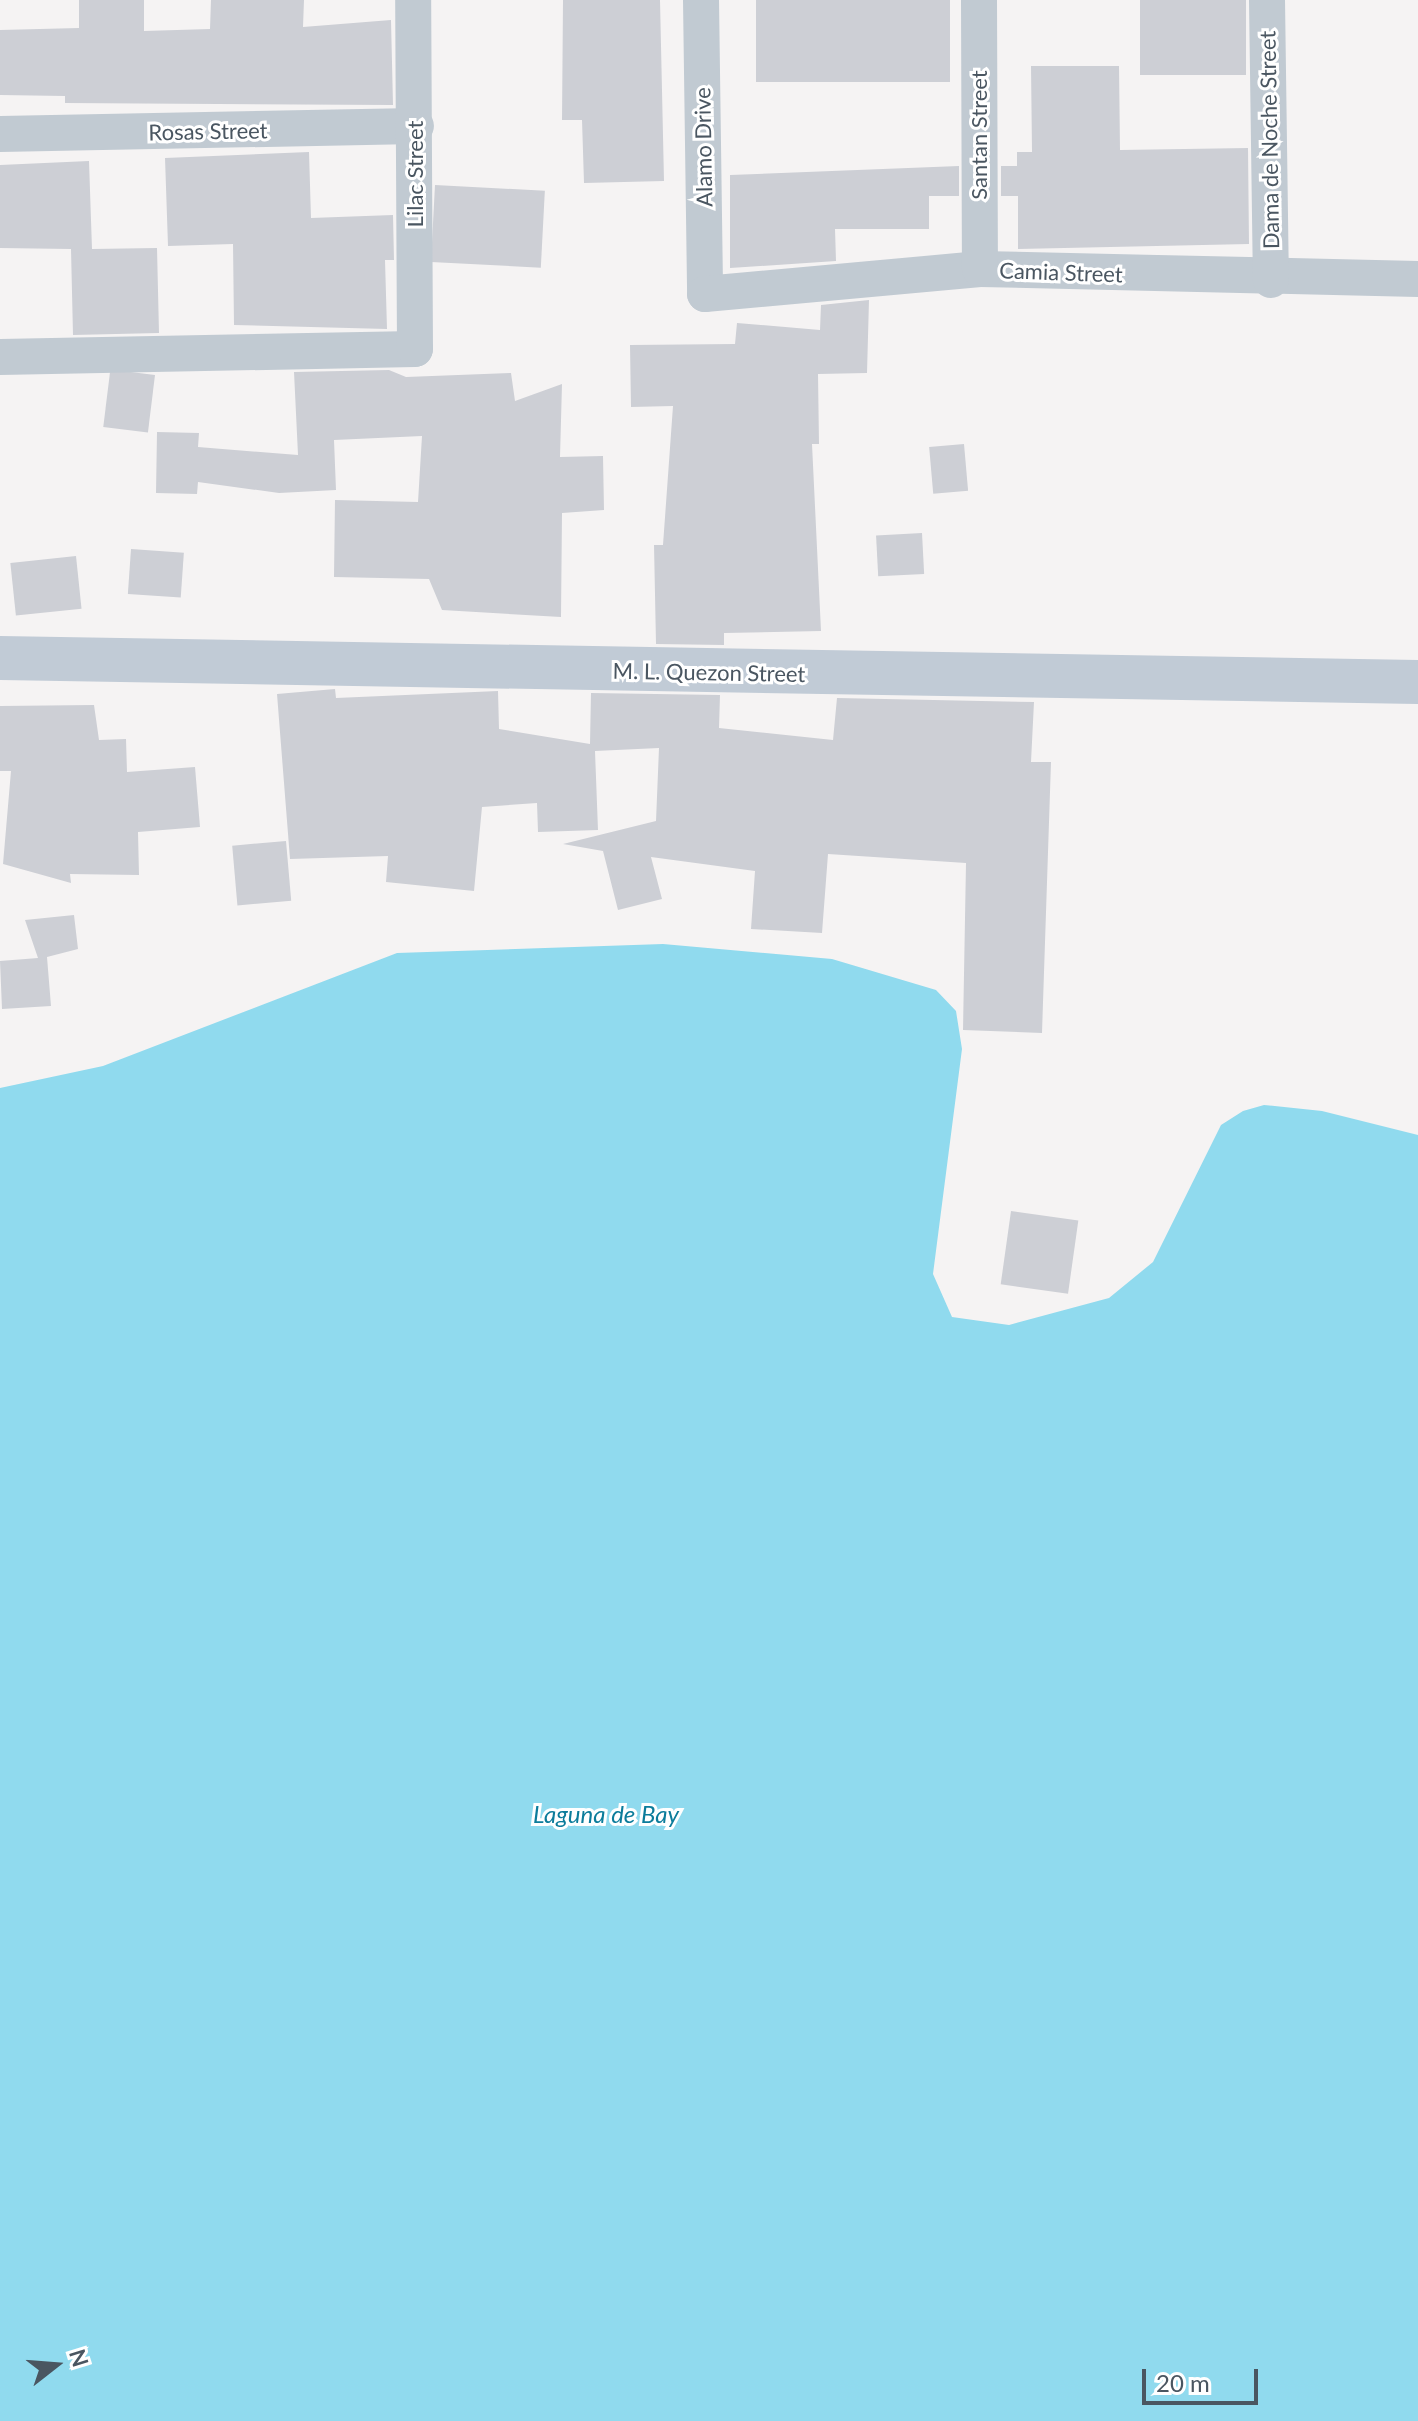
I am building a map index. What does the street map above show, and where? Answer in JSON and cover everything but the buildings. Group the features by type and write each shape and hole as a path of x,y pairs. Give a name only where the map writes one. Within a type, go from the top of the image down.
{"main road":[{"name":"M. L. Quezon Street","path":"0,658 1418,682"}],"street":[{"name":"Lilac Street","path":"0,357 415,349 413,0"},
{"name":"Alamo Drive","path":"701,0 705,294"},
{"name":"Santan Street","path":"979,0 980,269"},
{"name":"Dama de Noche Street","path":"1267,0 1271,280"},
{"name":"Rosas Street","path":"0,134 416,126"},
{"name":"Camia Street","path":"705,294 980,269 1271,280 1418,279"}],"water":[{"name":"Laguna de Bay","path":"663,944 832,959 936,990 956,1011 962,1049 933,1274 952,1317 1009,1325 1109,1298 1153,1262 1221,1125 1243,1111 1264,1105 1322,1111 1418,1135 1418,2421 0,2421 0,1088 103,1066 397,953"}]}
